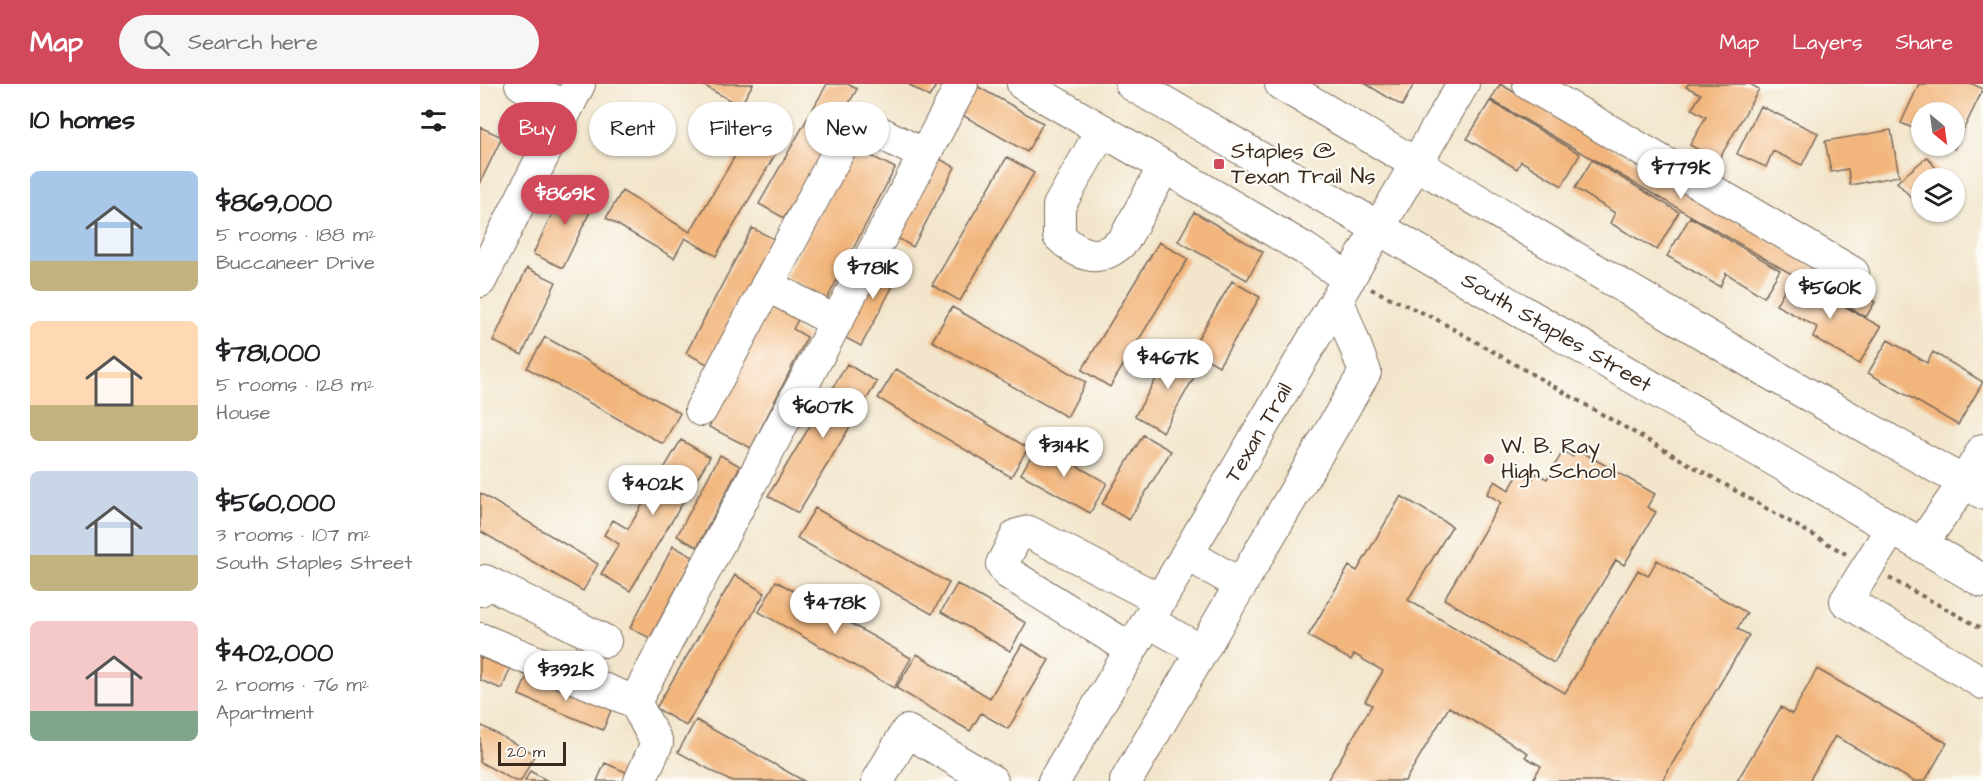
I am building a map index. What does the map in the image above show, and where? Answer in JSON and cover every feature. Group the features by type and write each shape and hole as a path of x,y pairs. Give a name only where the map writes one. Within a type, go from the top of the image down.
{"main road":[{"name":"South Staples Street","path":"1132,84 1983,581"}],"street":[{"path":"480,281 488,245 573,96 521,84"},
{"path":"635,702 962,84"},
{"path":"1023,84 1305,249 1343,288 1365,372 1126,781"},
{"path":"1281,84 1775,376 1973,488"},
{"name":"Texan Trail","path":"1054,781 1463,84"},
{"path":"1528,84 1853,273"},
{"path":"701,410 855,120 924,155"},
{"path":"1102,130 1059,206 1059,236 1080,253 1100,256 1114,250 1124,240 1164,166"},
{"path":"767,285 836,322"},
{"path":"1921,545 1973,488 1983,450"},
{"path":"1892,528 1846,601 1983,683"},
{"path":"1131,649 1008,573 1002,564 1017,535 1029,532 1154,611 1201,651"},
{"path":"1186,554 1241,585"},
{"path":"480,590 485,580 605,641"},
{"path":"480,639 635,702 657,742 640,781"},
{"path":"878,781 907,731 992,781"}],"path":[{"path":"1343,288 1436,319 1868,567 1983,629"}],"building":[{"path":"701,84 753,84 742,102 733,102"},
{"path":"827,84 848,84 857,89 850,102 817,102"},
{"path":"908,84 937,84 929,97"},
{"path":"973,84 1043,123 1027,152 957,112"},
{"path":"1366,84 1414,84 1402,106"},
{"path":"1500,84 1875,302 1866,317 1491,100"},
{"path":"1688,84 1750,84 1759,89 1718,161 1690,145 1706,117 1692,109 1701,94 1686,87"},
{"path":"1919,84 1973,84 1983,89 1965,126 1965,102 1911,102 1911,127 1901,123"},
{"path":"1490,101 1580,154 1562,186 1521,161 1517,169 1467,139"},
{"path":"1760,106 1818,133 1802,165 1773,151 1766,167 1737,154"},
{"path":"805,123 805,156 819,156 784,218 759,204 786,156 793,156 793,144"},
{"path":"480,127 498,135 498,145 480,183"},
{"path":"1891,130 1899,176 1850,185 1848,169 1831,172 1825,141"},
{"path":"735,156 774,156 716,256 685,238 674,258 606,218 622,191 690,232"},
{"path":"849,156 872,156 895,168 827,299 786,277"},
{"path":"936,157 955,167 913,247 894,236"},
{"path":"1007,157 1034,173 960,301 932,285"},
{"path":"1927,157 1936,168 1914,168"},
{"path":"1592,160 1679,212 1657,250 1610,223 1615,213 1575,188"},
{"path":"1911,170 1911,197 1897,182"},
{"path":"567,183 597,197 563,268 533,254"},
{"path":"1194,212 1263,252 1247,280 1178,241"},
{"path":"1690,217 1780,270 1764,297 1726,273 1720,287 1667,256"},
{"path":"752,228 776,240 709,365 686,353"},
{"path":"1159,242 1188,259 1110,387 1082,370"},
{"path":"885,254 904,265 861,346 842,336"},
{"path":"527,268 556,282 522,355 493,341"},
{"path":"1792,276 1881,327 1859,364 1813,337 1817,327 1776,305"},
{"path":"1232,281 1260,297 1219,366 1191,350"},
{"path":"774,300 801,314 793,329 807,337 751,448 709,427"},
{"path":"952,307 1086,382 1067,417 932,341"},
{"path":"545,337 680,413 663,444 527,368"},
{"path":"1888,340 1927,363 1933,352 1983,382 1958,425 1868,373"},
{"path":"1173,349 1201,365 1163,432 1135,416"},
{"path":"847,364 877,382 798,513 768,496"},
{"path":"896,369 1028,448 1011,477 878,398"},
{"path":"1143,435 1171,451 1129,520 1102,504"},
{"path":"681,440 710,457 630,591 601,574 619,544 604,535 613,520 628,529"},
{"path":"1038,444 1107,483 1090,513 1021,474"},
{"path":"1577,449 1655,494 1647,507 1656,512 1624,565 1616,560 1554,663 1444,599 1501,502 1487,494 1495,481 1509,490 1519,473 1532,480 1536,473 1547,479 1563,451 1573,457"},
{"path":"720,455 740,466 697,547 677,536"},
{"path":"480,493 598,564 583,591 480,531"},
{"path":"1401,496 1452,526 1408,600 1565,693 1638,570 1648,576 1657,560 1747,613 1737,629 1749,635 1662,781 1532,781 1541,766 1525,757 1528,753 1449,707 1405,781 1327,781 1372,705 1365,701 1383,671 1354,654 1351,660 1308,636 1349,566 1357,571"},
{"path":"815,508 949,583 932,614 797,538"},
{"path":"673,546 693,557 650,638 630,628"},
{"path":"735,575 765,593 686,726 656,708"},
{"path":"776,581 911,658 894,688 759,612"},
{"path":"957,584 1026,623 1010,651 941,612"},
{"path":"1022,644 1049,660 1008,729 981,713 970,731 896,688 917,654 990,698"},
{"path":"480,657 510,669 502,689 480,680"},
{"path":"1817,669 1947,743 1925,781 1913,781 1835,736 1809,781 1737,781 1781,707 1792,714"},
{"path":"528,674 612,708 603,730 519,695"},
{"path":"696,720 804,781 730,781 678,752"},
{"path":"480,725 535,754 521,781 515,781 480,762"},
{"path":"605,763 628,773 625,781 597,781"},
{"path":"530,771 548,781 525,781"}],"place":[{"name":"Staples @ Texan Trail Ns","path":"1219,164"},
{"name":"W. B. Ray High School","path":"1489,459"}]}
